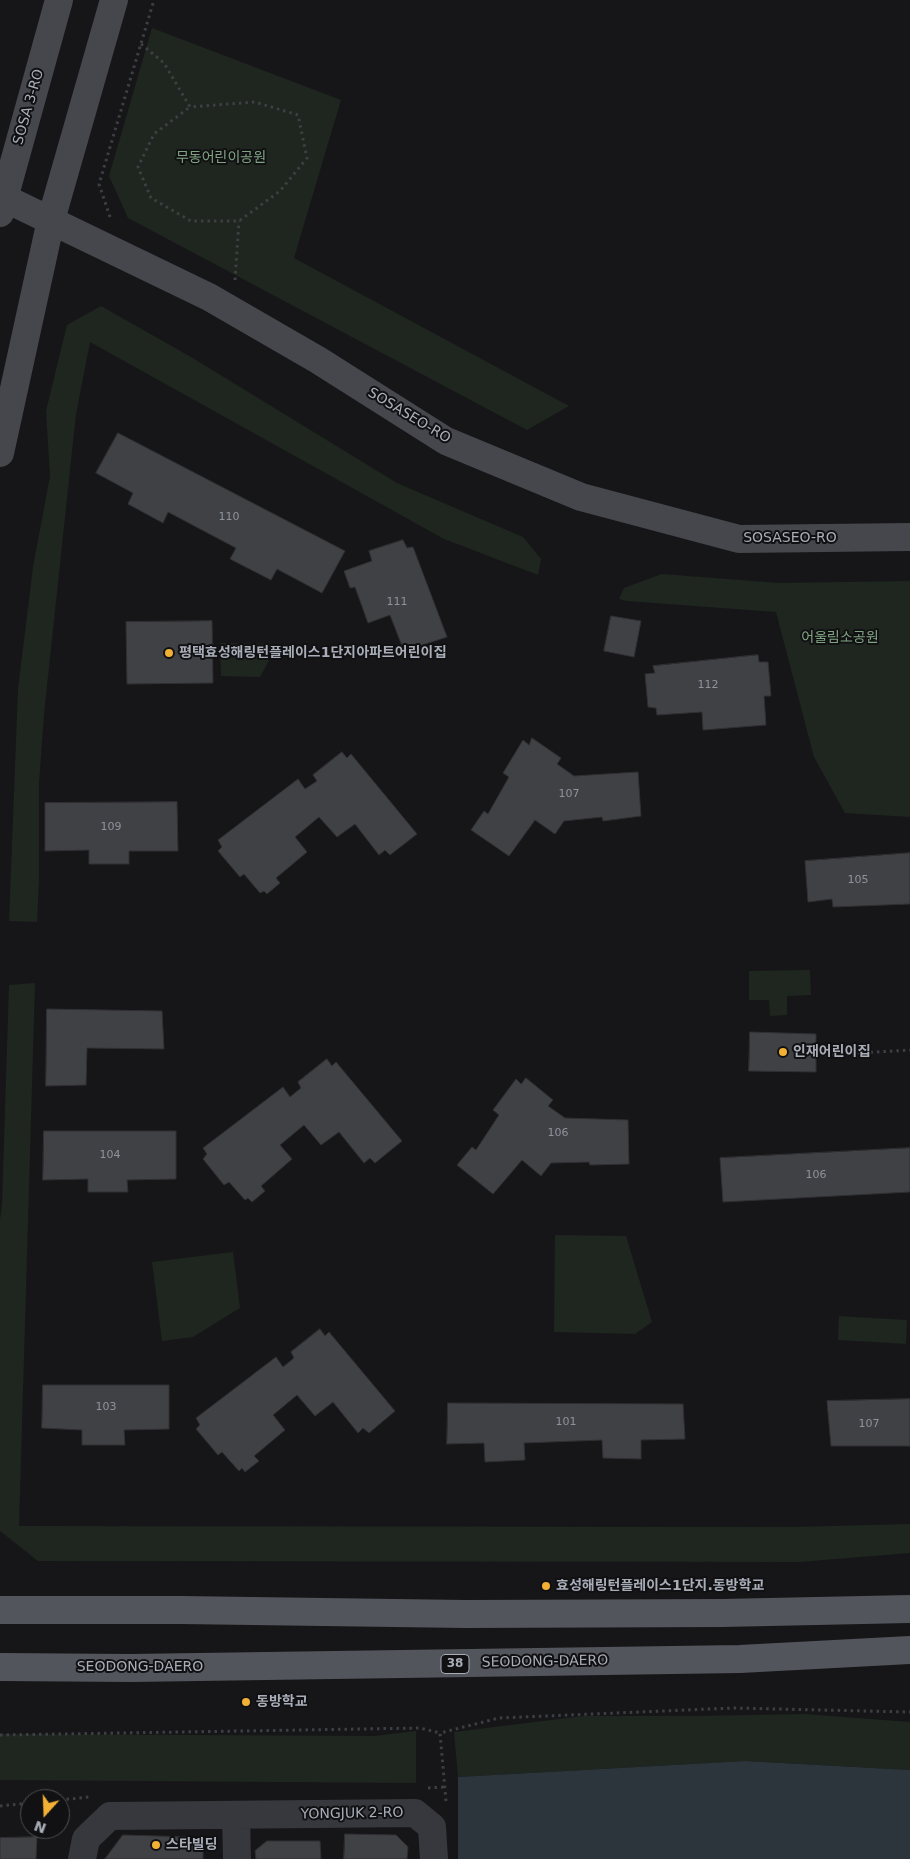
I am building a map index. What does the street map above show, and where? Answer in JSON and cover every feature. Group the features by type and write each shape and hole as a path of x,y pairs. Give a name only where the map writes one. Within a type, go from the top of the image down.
{"main road":[{"path":"0,1610 181,1610 476,1614 722,1613 910,1608"},
{"name":"SEODONG-DAERO","path":"0,1668 740,1660 910,1650"}],"street":[{"name":"SOSA 3-RO","path":"1,202 59,0"},
{"path":"0,453 51,220 114,0"},
{"name":"SOSASEO-RO","path":"1,202 51,220 209,297 318,360 446,441 581,497 739,539 910,537"},
{"name":"YONGJUK 2-RO","path":"82,1859 86,1839 110,1816 415,1813 432,1827 434,1859"},
{"path":"236,1816 237,1859"}],"path":[{"path":"111,218 99,184 154,0"},
{"path":"141,44 164,62 190,107"},
{"path":"255,102 298,115 307,158 280,191 239,221 191,222 151,198 138,167 154,134 190,107 255,102"},
{"path":"226,278 235,283 239,221"},
{"path":"825,1055 910,1050"},
{"path":"0,1734 420,1728 440,1733 499,1718 733,1708 910,1712"},
{"path":"440,1733 447,1805"},
{"path":"0,1806 20,1804"}],"green space":[{"name":"무동어린이공원","path":"152,28 341,100 294,258 569,406 527,430 128,218 109,176"},
{"path":"101,306 191,357 397,483 523,537 541,559 538,575 444,539 90,342 76,414 44,714 39,783 37,922 9,921 18,689 33,567 50,476 46,411 67,325"},
{"name":"어울림소공원","path":"662,574 779,583 910,581 910,817 845,813 814,757 776,612 619,599 624,588"},
{"path":"220,643 278,644 260,677 221,676"},
{"path":"810,970 811,995 787,996 787,1015 770,1016 769,1000 749,1000 749,971"},
{"path":"35,983 19,1526 790,1527 910,1524 910,1553 799,1562 38,1561 0,1531 0,1219 9,985"},
{"path":"555,1235 626,1236 652,1322 635,1334 554,1332"},
{"path":"233,1252 240,1308 193,1337 162,1341 152,1262"},
{"path":"839,1316 907,1320 906,1344 838,1340"},
{"path":"805,1714 910,1722 910,1770 745,1761 458,1777 454,1732 583,1716"},
{"path":"416,1731 416,1783 0,1780 0,1734 374,1736"}],"shaded area":[{"path":"745,1761 910,1770 910,1859 458,1859 458,1777"}],"building":[{"path":"118,433 345,551 322,593 277,569 271,580 230,559 236,548 168,512 163,523 128,504 133,493 96,473"},
{"path":"403,540 407,548 413,547 447,637 404,651 390,615 368,623 355,587 350,588 344,571 372,561 369,551"},
{"path":"611,616 641,621 634,657 604,651"},
{"name":"평택효성해링턴플레이스1단지아파트어린이집","path":"212,621 213,683 127,684 126,622"},
{"path":"758,655 759,662 768,662 771,696 764,696 766,725 703,730 702,712 657,715 656,708 648,707 645,674 655,673 653,666"},
{"path":"532,738 561,758 557,764 574,776 638,772 641,816 603,821 602,817 564,821 555,834 535,820 509,856 471,830 484,811 488,814 509,777 503,773 523,740 529,745"},
{"path":"342,752 347,758 351,754 417,834 390,855 385,850 379,855 355,824 337,837 319,817 295,837 307,852 276,878 280,883 267,894 264,891 260,893 244,874 240,877 218,851 222,847 218,840 298,779 305,789 317,781 313,775"},
{"path":"177,802 178,851 129,851 129,864 89,864 89,850 45,851 45,803"},
{"path":"910,853 910,904 833,907 832,899 808,902 805,861"},
{"path":"47,1009 162,1011 164,1049 87,1048 86,1085 46,1086"},
{"name":"인재어린이집","path":"750,1032 816,1034 816,1072 749,1071"},
{"path":"327,1059 332,1066 336,1062 402,1141 375,1163 370,1158 364,1163 339,1132 321,1145 304,1125 280,1145 292,1159 261,1186 265,1191 252,1202 248,1198 245,1200 229,1182 224,1185 203,1159 207,1154 203,1148 283,1087 290,1097 301,1088 298,1082"},
{"path":"526,1078 553,1100 548,1106 565,1118 628,1120 629,1164 551,1163 541,1176 522,1160 493,1194 457,1165 472,1147 476,1150 499,1115 493,1110 516,1079 521,1084"},
{"path":"44,1131 176,1131 176,1179 127,1180 128,1192 88,1192 88,1179 43,1180"},
{"path":"910,1148 910,1192 723,1202 720,1158"},
{"path":"320,1329 325,1336 329,1332 395,1411 369,1433 363,1428 358,1433 333,1402 315,1416 297,1395 273,1415 285,1430 254,1456 259,1461 245,1472 242,1468 239,1471 222,1452 218,1455 196,1429 200,1425 196,1418 276,1357 283,1367 294,1358 291,1352"},
{"path":"43,1385 169,1385 169,1429 124,1430 125,1445 82,1445 82,1430 42,1428"},
{"path":"910,1399 910,1446 831,1446 827,1401"},
{"path":"448,1403 683,1404 685,1439 641,1440 641,1459 603,1458 602,1440 524,1443 525,1460 485,1462 484,1443 447,1444"},
{"path":"345,1834 396,1835 408,1847 407,1859 344,1859"},
{"name":"스타빌딩","path":"123,1835 191,1837 203,1852 203,1859 105,1859"},
{"path":"0,1838 37,1839 36,1859 0,1859"},
{"path":"267,1841 320,1841 321,1859 256,1859 255,1851"}],"place":[{"name":"평택효성해링턴플레이스1단지아파트어린이집","path":"169,653"},
{"name":"인재어린이집","path":"783,1052"},
{"name":"효성해링턴플레이스1단지.동방학교","path":"546,1586"},
{"name":"동방학교","path":"246,1702"},
{"name":"스타빌딩","path":"156,1845"}]}
